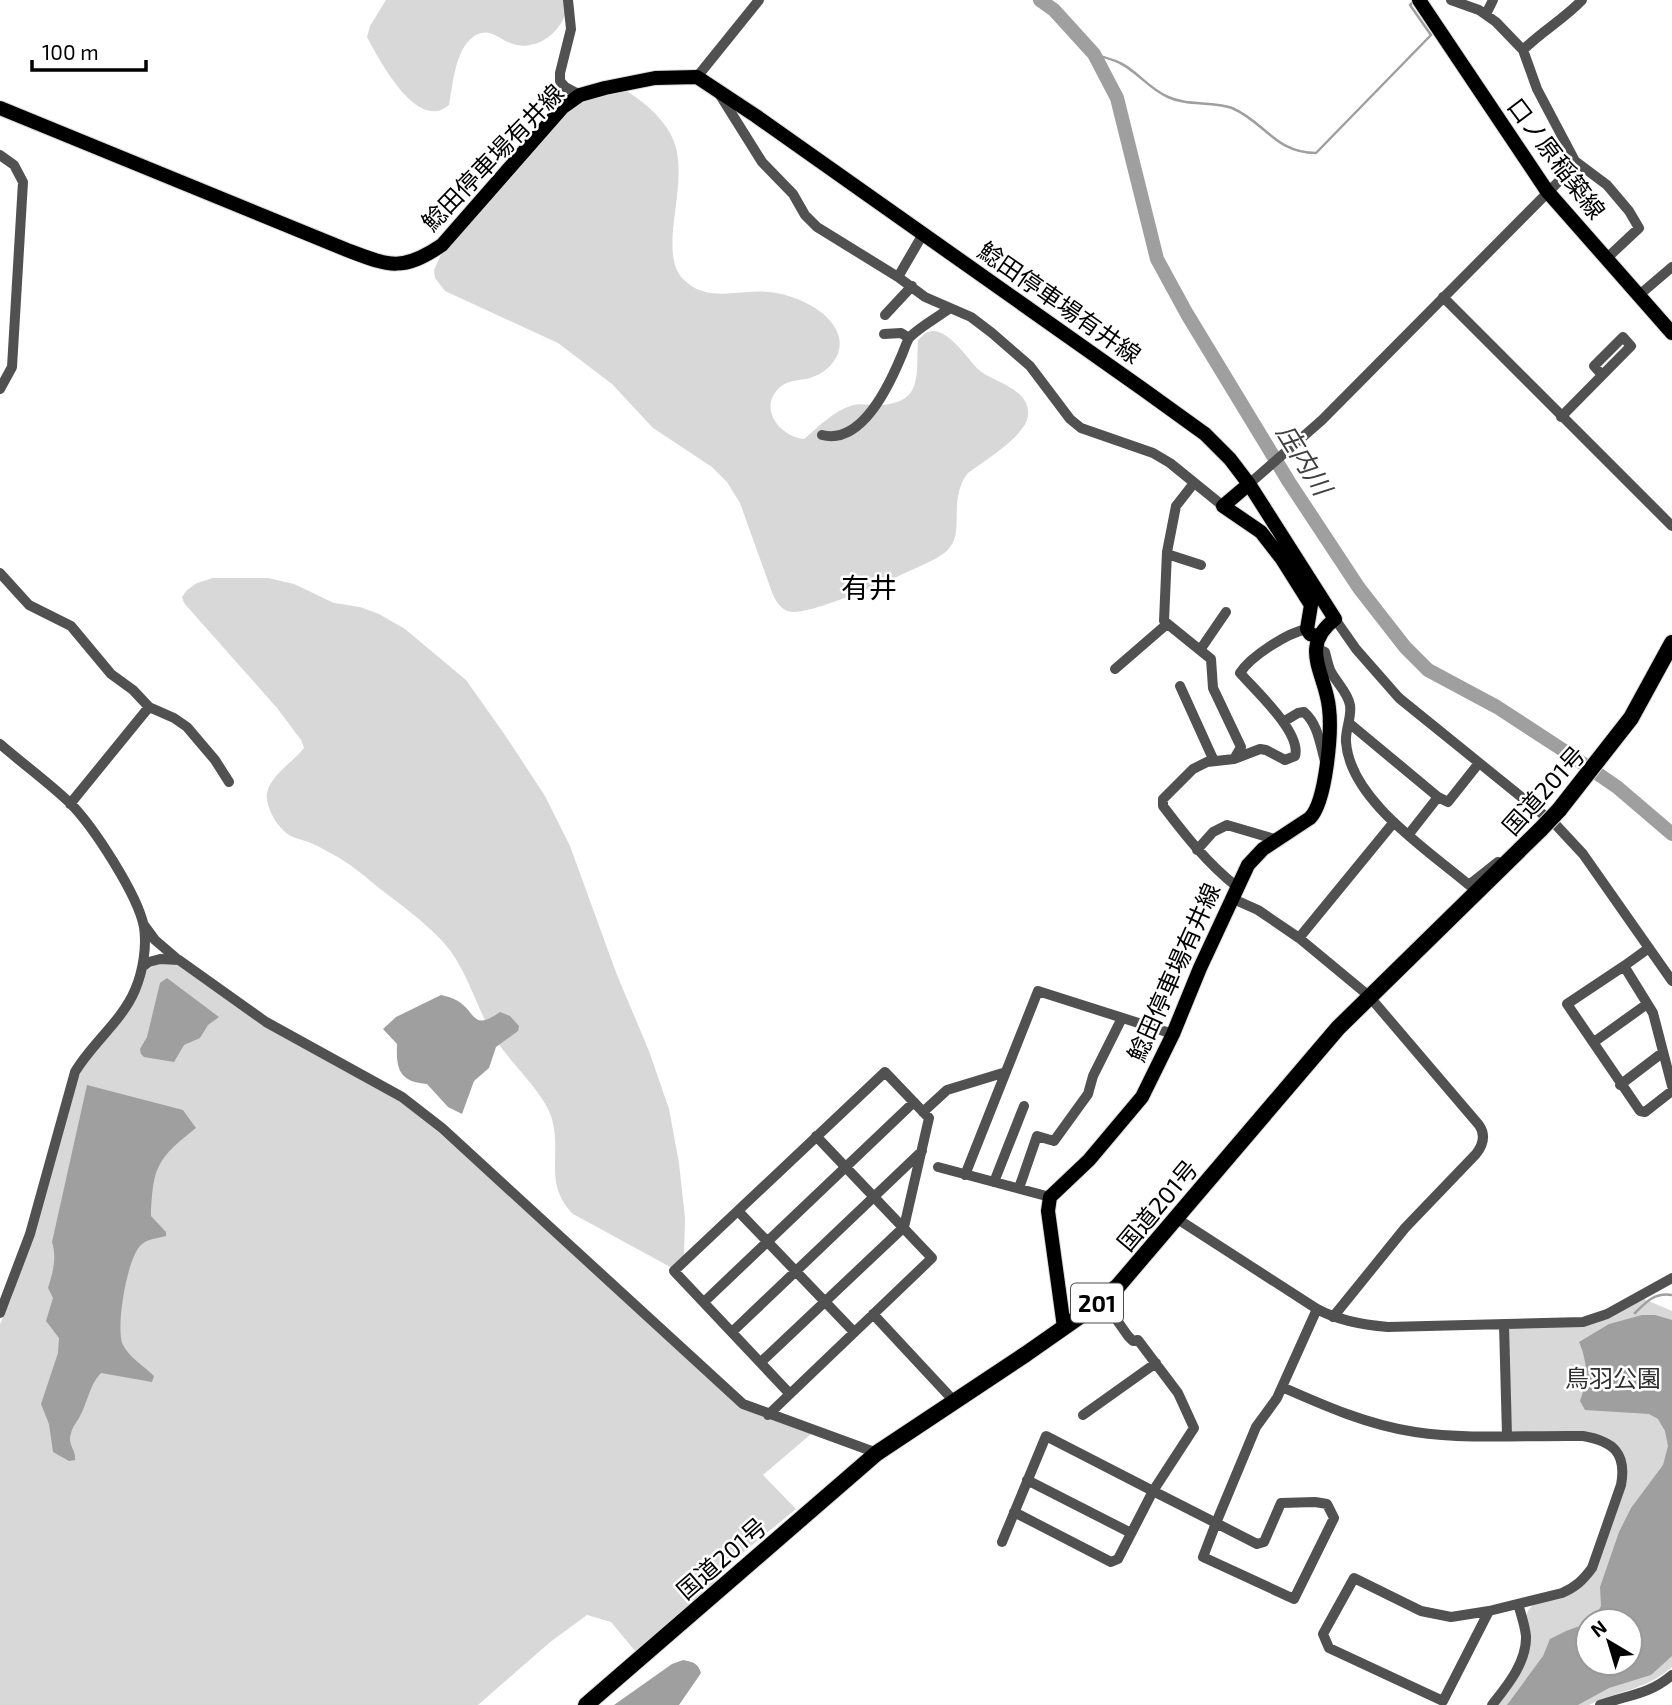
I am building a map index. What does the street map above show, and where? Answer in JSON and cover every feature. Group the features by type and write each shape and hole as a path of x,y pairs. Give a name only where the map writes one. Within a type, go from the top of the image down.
{"highway":[{"name":"国道201号","path":"586,1705 877,1453 1065,1327 1102,1299 1133,1270 1304,1066 1369,996 1541,830 1578,788 1631,718 1672,643"}],"main road":[{"name":"口ノ原稲築線","path":"1419,0 1547,191 1672,333"},
{"name":"鯰田停車場有井線","path":"0,108 347,250 385,264 403,264 422,258 442,245 564,107 580,95 655,78 696,77 923,233 1206,434 1249,484 1335,620"},
{"path":"1223,506 1249,484"},
{"name":"鯰田停車場有井線","path":"1050,1197 1089,1160 1142,1097 1173,1034 1234,892 1255,857 1316,812 1323,790 1329,710 1317,665 1311,605 1289,569 1261,532 1223,506"},
{"path":"1314,638 1335,620"},
{"path":"1050,1197 1048,1211 1065,1327"}],"street":[{"path":"568,0 571,29 560,81 580,95"},
{"path":"696,77 759,0"},
{"path":"1451,0 1486,14 1523,50 1537,89 1575,161 1608,185 1629,211 1639,228 1606,259"},
{"path":"1486,14 1493,0"},
{"path":"1523,50 1543,30 1568,15 1582,0"},
{"path":"714,87 762,162 793,194 805,215 817,227 912,286 925,297 971,317 1018,354 1070,419 1081,428 1153,453 1170,463 1223,506"},
{"path":"0,155 13,165 23,182 12,367 0,389"},
{"path":"1249,484 1322,420 1575,161"},
{"path":"898,277 923,233"},
{"path":"1638,296 1672,267"},
{"path":"886,315 912,286"},
{"path":"1443,297 1672,526"},
{"path":"821,435 833,438 849,433 864,421 889,380 909,338 950,307"},
{"path":"884,334 901,333 909,338"},
{"path":"1561,416 1602,376"},
{"path":"1194,483 1176,506 1167,554 1164,613 1167,624 1212,659 1213,688 1241,747 1234,759"},
{"path":"1167,554 1201,565"},
{"path":"0,573 5,589 29,605 71,626 111,674 133,690 149,707 187,727 215,760 229,782"},
{"path":"1200,650 1226,612"},
{"path":"1335,620 1356,649 1399,698 1556,825 1583,855 1672,981"},
{"path":"1115,669 1167,624"},
{"path":"1332,1317 1405,1228 1476,1154 1483,1141 1482,1130 1369,996 1299,938 1234,892 1163,806 1163,799 1193,769 1214,761 1234,759 1260,749 1285,760 1295,756 1296,746 1283,722 1240,673 1247,662 1257,654 1297,631 1314,638 1325,652 1330,670 1348,699 1349,723 1345,741 1355,774 1367,794 1394,822 1469,885 1503,858 1512,858"},
{"path":"1180,686 1214,761"},
{"path":"70,804 149,707"},
{"path":"1283,722 1304,712 1316,727 1326,763"},
{"path":"1349,723 1438,797 1448,802 1479,763"},
{"path":"0,744 70,804 113,862 144,925 155,940 179,960 266,1023 402,1097 442,1128 743,1404 877,1453"},
{"path":"1409,834 1438,797"},
{"path":"1299,938 1394,822"},
{"path":"1197,850 1213,832 1227,825 1278,840"},
{"path":"0,1313 30,1234 75,1072 128,1003 142,967 144,925"},
{"path":"1649,948 1567,1004 1640,1111 1645,1112 1672,1091"},
{"path":"142,967 160,959 179,960"},
{"path":"1624,967 1653,1013 1672,1086"},
{"path":"965,1175 1038,991 1173,1034"},
{"path":"1594,1042 1647,1004"},
{"path":"1019,1188 1037,1136 1054,1141 1088,1094 1093,1076 1122,1018"},
{"path":"1620,1085 1662,1053"},
{"path":"761,1362 904,1227 929,1118 885,1072 674,1270 789,1393"},
{"path":"923,1112 947,1090 1006,1072"},
{"path":"704,1302 914,1102"},
{"path":"994,1182 1024,1106"},
{"path":"768,1415 932,1258 816,1136"},
{"path":"732,1332 922,1151"},
{"path":"938,1167 1050,1197"},
{"path":"737,1211 854,1332"},
{"path":"1176,1218 1332,1317 1388,1328 1595,1320 1672,1278"},
{"path":"1014,1512 1111,1562 1118,1559 1153,1490 1194,1428 1178,1393 1138,1340 1128,1336 1102,1299"},
{"path":"1002,1542 1046,1436 1153,1490 1216,1523 1257,1544 1264,1542 1281,1503 1327,1504 1334,1518 1294,1599 1203,1557 1216,1523 1256,1427 1282,1387 1317,1309"},
{"path":"873,1314 954,1401"},
{"path":"1504,1325 1507,1435"},
{"path":"1083,1415 1156,1363"},
{"path":"1282,1387 1361,1420 1385,1426 1439,1434 1598,1438 1612,1446 1622,1461 1624,1471 1618,1495 1591,1568 1573,1588 1489,1611 1451,1617 1421,1611 1354,1578 1324,1634 1329,1648 1443,1701 1489,1611"},
{"path":"1027,1480 1131,1533"},
{"path":"1492,1705 1517,1668 1524,1652 1525,1634 1518,1604"},
{"path":"1600,1705 1642,1694 1672,1675"}],"green space":[{"path":"386,0 568,0 559,27 545,40 536,44 517,45 487,32 476,35 463,48 459,57 449,105 437,111 424,109 412,102 390,76 367,37 370,26"},
{"path":"622,88 662,121 677,152 679,171 673,250 675,266 683,279 692,287 713,293 769,292 789,296 810,305 834,325 840,341 837,355 829,367 810,378 784,384 773,395 771,412 774,420 787,433 804,439 827,419 856,404 881,405 904,399 911,393 914,385 918,341 926,333 934,331 951,339 985,375 1010,387 1023,398 1027,406 1026,423 1004,447 968,473 959,493 954,540 937,558 822,606 793,612 783,609 773,595 740,503 727,482 712,467 653,428 612,384 558,343 445,291 435,278 434,270 456,222 528,144 587,94"},
{"path":"213,578 268,578 294,584 334,603 360,607 379,614 405,629 466,680 505,735 545,796 570,846 669,1109 685,1218 684,1256 674,1269 573,1214 564,1203 556,1180 555,1132 548,1109 535,1088 494,1037 459,964 444,943 421,921 351,866 316,846 290,836 277,823 268,803 269,787 304,748 277,708 184,603 182,597 187,590 197,583"},
{"path":"162,962 177,963 262,1025 399,1101 434,1128 743,1408 811,1434 763,1475 796,1509 735,1559 710,1588 636,1652 611,1622 587,1615 549,1643 478,1705 0,1705 0,1324 11,1299 78,1078 89,1055 144,971"},
{"name":"鳥羽公園","path":"1642,1298 1672,1311 1672,1667 1641,1686 1589,1705 1497,1705 1528,1655 1528,1611 1547,1596 1590,1575 1622,1487 1619,1448 1610,1439 1599,1435 1512,1432 1507,1332 1511,1327 1580,1324"}],"shaded area":[{"path":"167,978 219,1017 208,1025 200,1038 184,1045 174,1062 144,1057 140,1049 147,1037 160,983"},
{"path":"441,995 458,1001 479,1020 491,1018 500,1012 510,1016 519,1026 518,1031 496,1047 489,1068 474,1081 462,1114 448,1107 427,1084 410,1080 401,1073 397,1061 397,1044 383,1029 396,1017"},
{"path":"87,1085 183,1110 196,1128 165,1156 156,1174 151,1216 166,1232 166,1236 149,1240 136,1252 127,1278 121,1310 123,1345 133,1358 154,1376 152,1382 101,1373 93,1384 72,1430 70,1442 75,1460 69,1461 53,1452 49,1424 41,1404 58,1353 59,1338 46,1321 53,1298 48,1288 53,1271 52,1242"},
{"path":"1642,1315 1655,1315 1672,1320 1672,1656 1651,1675 1609,1688 1578,1705 1507,1705 1543,1656 1550,1639 1574,1628 1574,1677 1644,1677 1644,1607 1600,1607 1600,1587 1619,1532 1631,1508 1663,1465 1668,1446 1665,1431 1658,1419 1649,1414 1585,1410 1580,1401 1586,1378 1579,1342 1609,1324"},
{"path":"683,1660 695,1664 701,1673 679,1705 614,1705 672,1664"}],"waterway":[{"name":"庄内川","path":"1040,0 1054,10 1094,54 1117,98 1157,259 1187,314 1289,482 1359,588 1405,647 1428,670 1497,707 1563,750 1617,787 1672,834"},
{"path":"1094,54 1126,66 1168,97 1183,102 1232,108 1290,148 1316,153 1431,35 1410,5 1415,0"},
{"path":"1635,1313 1656,1296 1672,1295"}],"district":[{"name":"有井","path":"869,587"}]}
